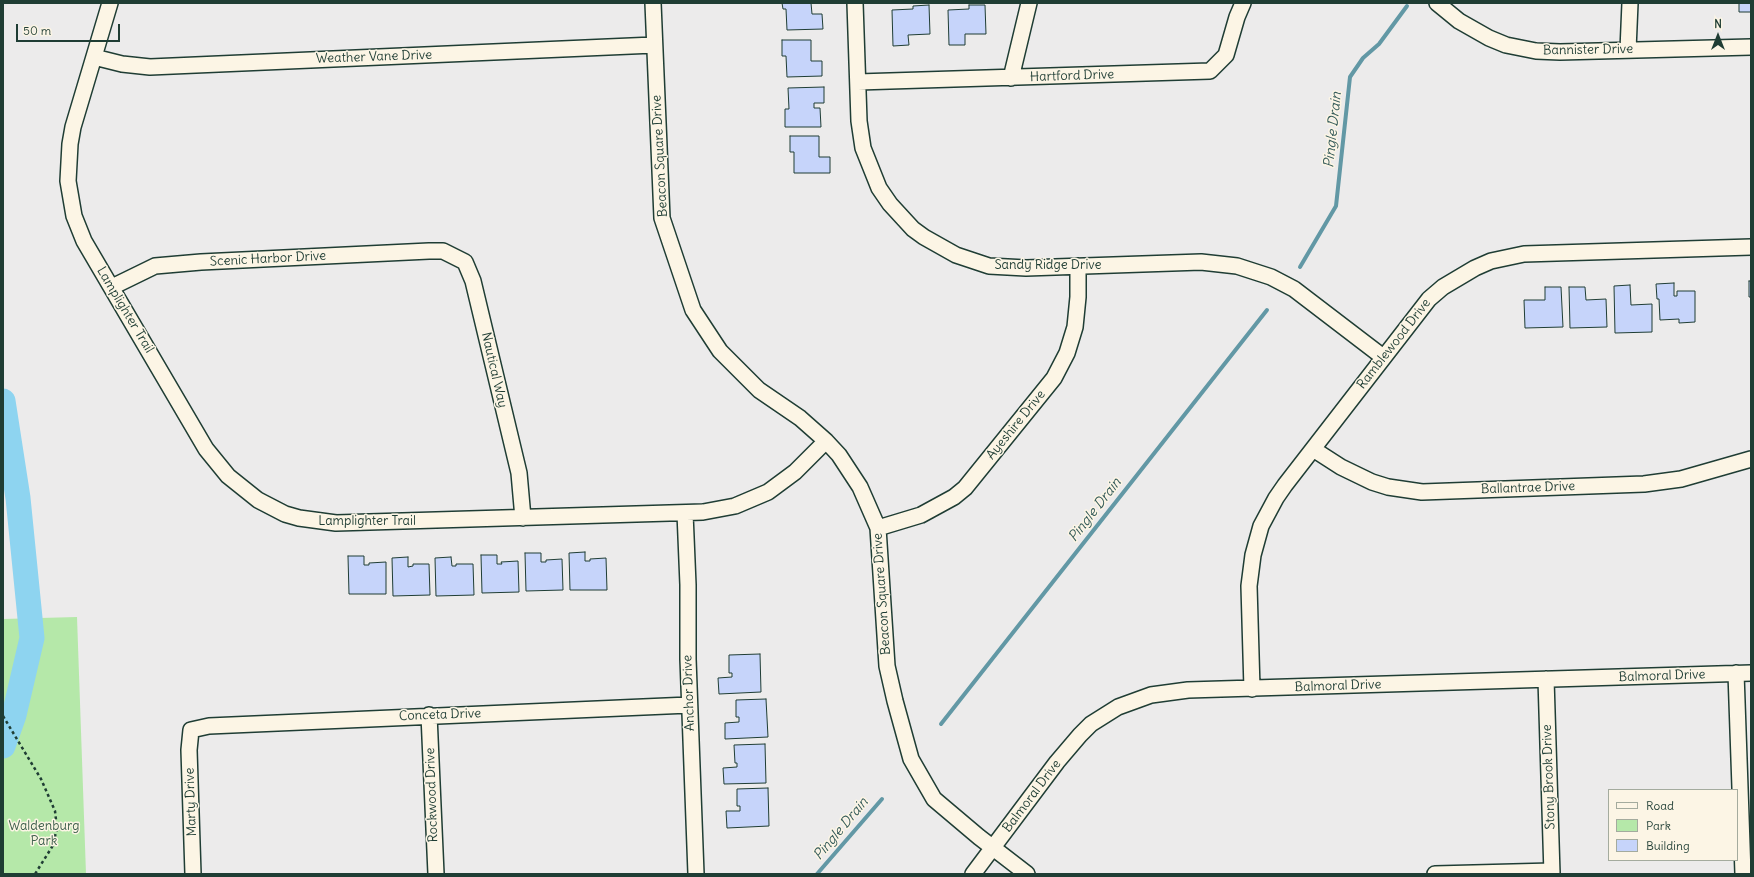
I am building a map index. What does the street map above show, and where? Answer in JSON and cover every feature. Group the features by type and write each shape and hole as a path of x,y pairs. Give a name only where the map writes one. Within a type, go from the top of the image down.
{"street":[{"name":"Lamplighter Trail","path":"110,3 73,127 68,158 70,201 80,233 206,449 228,476 258,500 286,514 324,522 523,518 686,513 718,510 735,506 768,492 795,472 826,441"},
{"name":"Beacon Square Drive","path":"653,3 662,218 693,310 720,351 759,390 800,418 826,441 839,455 860,487 878,528 887,666 911,759 934,799 1026,874"},
{"name":"Sandy Ridge Drive","path":"855,3 860,131 868,161 879,188 890,204 913,229 950,252 989,266 1026,268 1201,262 1219,263 1255,271 1271,277 1294,289 1383,357"},
{"path":"1011,78 1029,3"},
{"name":"Hartford Drive","path":"858,82 1210,71 1226,55 1237,17 1243,3"},
{"name":"Bannister Drive","path":"1437,3 1467,26 1489,38 1522,49 1550,52 1751,46"},
{"path":"1628,50 1630,3"},
{"name":"Weather Vane Drive","path":"94,57 122,64 150,67 654,46"},
{"name":"Ramblewood Drive","path":"1252,689 1249,586 1253,555 1261,526 1272,505 1313,448 1429,299 1458,277 1491,261 1524,254 1751,247"},
{"name":"Scenic Harbor Drive","path":"112,287 155,266 429,251"},
{"name":"Nautical Way","path":"429,251 443,251 464,262 473,281 519,473 523,518"},
{"name":"Ayeshire Drive","path":"878,528 921,514 954,497 965,488 1054,378 1067,353 1075,327 1078,297 1078,266"},
{"name":"Ballantrae Drive","path":"1313,448 1341,467 1372,482 1388,487 1422,492 1644,484 1681,479 1751,459"},
{"name":"Anchor Drive","path":"686,513 689,705 696,874"},
{"path":"1743,874 1744,673"},
{"name":"Balmoral Drive","path":"973,874 1061,757 1080,735 1104,716 1129,703 1151,695 1188,690 1744,673"},
{"name":"Stony Brook Drive","path":"1546,679 1552,872"},
{"name":"Conceta Drive","path":"191,730 209,726 429,715 689,705"},
{"name":"Rockwood Drive","path":"429,715 436,874"},
{"name":"Marty Drive","path":"191,730 189,750 194,874"},
{"path":"1435,874 1552,872"}],"path":[{"path":"3,716 41,779 55,811 56,829 52,847 35,874"}],"green space":[{"name":"Waldenburg Park","path":"77,617 86,874 3,874 3,619"}],"building":[{"path":"782,3 811,3 812,14 822,14 823,29 787,30 786,9 783,9"},
{"path":"1739,3 1751,3 1751,12 1739,12"},
{"path":"929,5 930,34 908,35 909,45 893,46 892,10 913,9 913,6"},
{"path":"969,5 985,5 986,34 965,34 965,45 949,45 948,10 969,9"},
{"path":"782,40 811,40 811,61 822,61 822,76 787,77 786,56 782,56"},
{"path":"824,87 824,103 814,103 814,108 820,108 821,127 785,127 785,109 789,109 788,88"},
{"path":"790,136 819,136 819,157 830,157 830,173 794,173 794,152 790,152"},
{"path":"1749,281 1751,281 1751,297 1749,297"},
{"path":"1674,283 1674,296 1677,296 1677,291 1695,291 1695,322 1679,323 1679,319 1660,320 1659,299 1657,299 1656,284"},
{"path":"1630,285 1631,305 1652,304 1652,332 1615,333 1614,286"},
{"path":"1545,287 1561,287 1563,327 1525,328 1524,300 1545,300"},
{"path":"1569,287 1585,287 1586,300 1606,299 1607,327 1570,328"},
{"path":"585,552 585,561 590,561 590,559 606,558 607,590 570,590 569,553"},
{"path":"525,553 541,553 541,562 546,562 546,560 562,559 563,590 526,591"},
{"path":"481,555 497,555 497,564 502,564 501,562 518,561 519,592 482,593"},
{"path":"348,556 364,556 364,565 369,565 369,563 386,562 386,594 349,594"},
{"path":"408,557 408,567 413,566 413,564 429,564 430,595 393,596 392,558"},
{"path":"451,557 452,566 456,566 456,564 473,564 474,595 436,596 435,558"},
{"path":"760,654 761,692 719,694 718,678 732,677 732,673 729,673 729,655"},
{"path":"766,699 768,737 725,739 725,723 739,722 739,717 736,717 736,700"},
{"path":"765,744 766,783 724,784 723,768 737,767 737,763 735,763 734,745"},
{"path":"768,788 769,826 727,828 726,811 740,811 740,806 737,806 737,789"}],"waterway":[{"name":"Pingle Drain","path":"1300,267 1336,206 1350,77 1363,58 1379,44 1407,6"},
{"name":"Pingle Drain","path":"941,724 1267,310"},
{"path":"3,401 18,498 32,638 14,715 3,746"},
{"name":"Pingle Drain","path":"817,874 882,799"}]}
